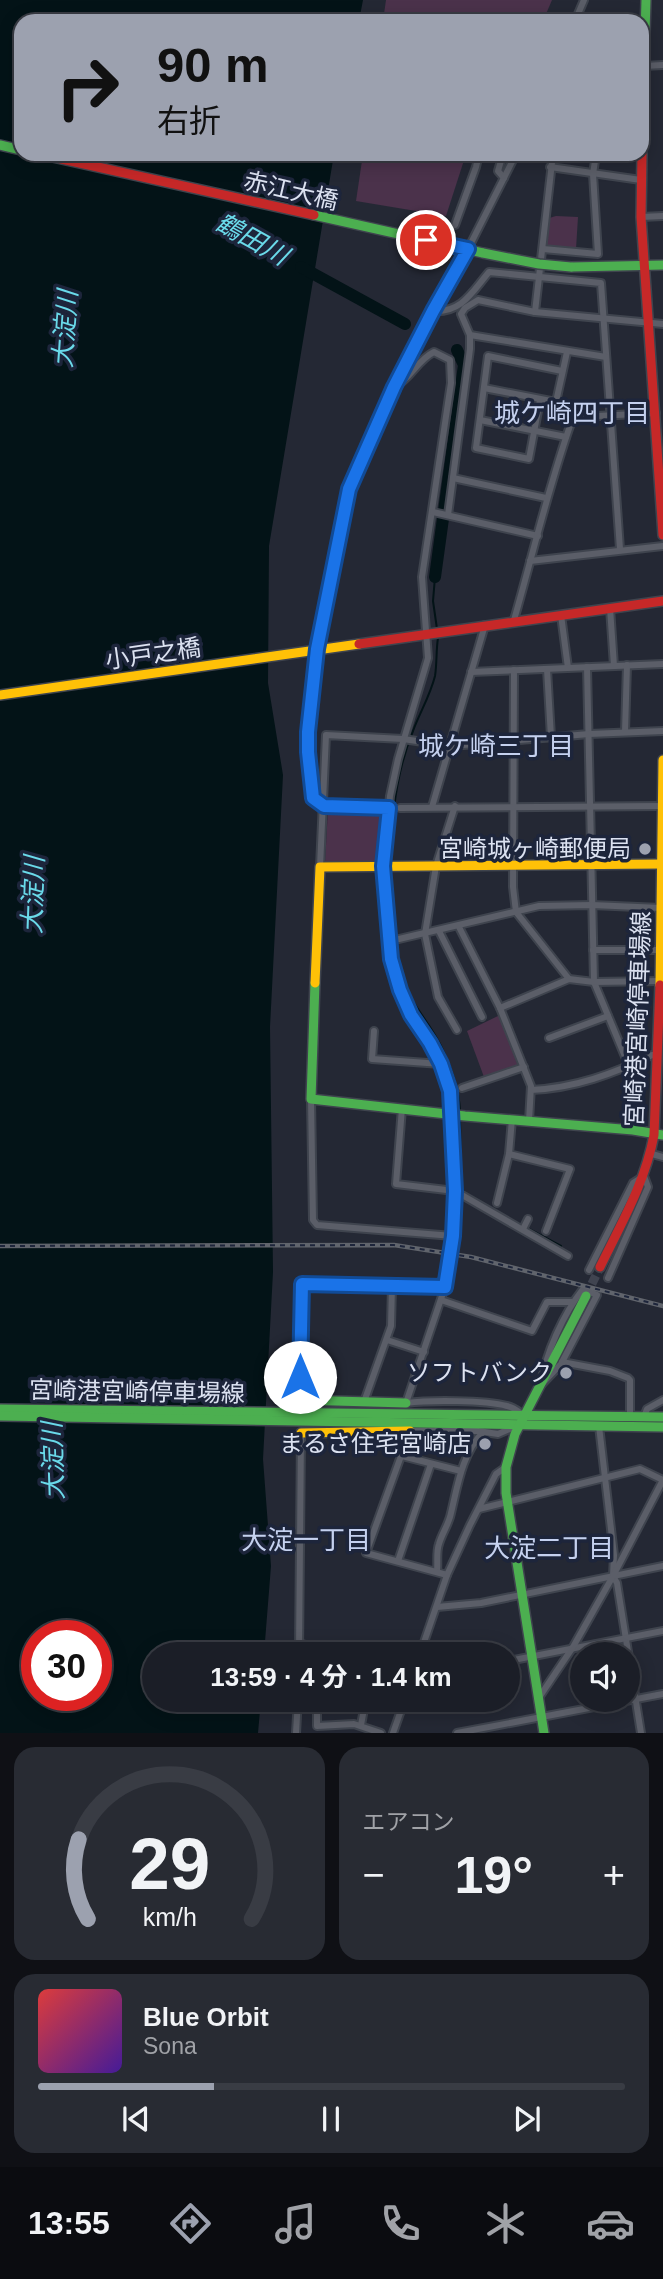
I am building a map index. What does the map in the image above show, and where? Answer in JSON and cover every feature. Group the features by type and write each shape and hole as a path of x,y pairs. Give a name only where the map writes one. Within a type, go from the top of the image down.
{"street":[{"name":"赤江大橋","path":"70,161 529,263 571,267 663,265"},
{"path":"455,225 477,161"},
{"path":"501,161 498,171 504,178"},
{"path":"389,808 324,806 313,798 308,752 314,650 349,489 394,387 512,161"},
{"path":"535,312 551,161"},
{"path":"542,249 598,254 593,174 595,161"},
{"path":"642,161 641,217 661,465 663,535"},
{"path":"550,166 641,180"},
{"path":"641,217 663,216"},
{"path":"433,311 444,312 460,305 489,272 601,283 621,549"},
{"path":"448,515 470,335 461,314 465,308 478,300 535,312 663,324"},
{"path":"470,335 606,357"},
{"path":"394,387 404,382 426,355 434,352 450,360 451,383 422,577 429,648 426,669 403,739 389,808 383,866 391,959 411,1015 441,1064 450,1091 452,1114 455,1191 453,1236 445,1287 406,1403"},
{"path":"484,388 556,402 567,352"},
{"path":"540,400 528,459 475,448 488,356 562,371"},
{"path":"514,621 546,498 571,423 578,417 656,413"},
{"path":"480,420 566,437"},
{"path":"453,478 546,498"},
{"path":"433,512 538,536"},
{"path":"530,561 663,546"},
{"name":"小戸之橋","path":"0,695 663,601"},
{"path":"610,608 614,666"},
{"path":"561,615 568,668"},
{"path":"432,807 485,625"},
{"path":"471,672 663,664"},
{"path":"625,733 627,665"},
{"path":"587,667 594,982 629,1066"},
{"path":"547,668 551,737"},
{"path":"514,670 513,866 516,912 569,979"},
{"path":"453,1236 317,1225 313,1220 311,1099 326,735 403,739 451,746 589,734 663,731"},
{"name":"宮崎港宮崎停車場線","path":"600,1267 644,1175 659,1135 663,760"},
{"path":"455,806 436,866 425,934 438,997 457,1030"},
{"path":"400,807 662,806"},
{"path":"320,867 662,864"},
{"path":"400,939 539,906 661,908"},
{"path":"459,927 500,1008 524,1068 531,1090 529,1121"},
{"path":"439,931 482,1017"},
{"path":"593,950 660,950"},
{"path":"500,1008 569,979 594,982 660,981"},
{"path":"549,1038 608,1016"},
{"path":"374,1031 372,1059 441,1064"},
{"path":"531,1090 583,1084 652,1055 659,1056"},
{"path":"462,1088 524,1068"},
{"path":"311,1099 633,1130 659,1135"},
{"path":"402,1108 396,1184 455,1191 568,1256"},
{"path":"497,1203 509,1154 512,1119"},
{"path":"509,1154 569,1168 547,1231"},
{"path":"652,1154 663,1157"},
{"path":"589,1270 633,1183 644,1175 649,1187 608,1278"},
{"path":"523,1229 528,1219"},
{"path":"445,1287 302,1284 300,1400 482,1403 509,1406 524,1419 599,1426 663,1427"},
{"path":"365,1402 391,1326 392,1285"},
{"path":"583,1289 597,1295 562,1362 541,1385 543,1367 572,1303 583,1289"},
{"path":"544,1733 507,1503 506,1467 515,1434 586,1296"},
{"path":"441,1300 532,1331 547,1302 572,1303"},
{"path":"387,1340 424,1352"},
{"path":"562,1362 610,1371 628,1378 629,1417"},
{"path":"644,1417 647,1409 663,1400"},
{"name":"宮崎港宮崎停車場線","path":"0,1409 524,1419"},
{"name":"宮崎港宮崎停車場線","path":"0,1416 284,1416"},
{"path":"299,1642 301,1433 410,1431 498,1434 524,1419 663,1417"},
{"path":"599,1426 614,1555 613,1576 617,1583 628,1642"},
{"path":"410,1431 366,1553 447,1575"},
{"path":"437,1571 438,1547 451,1512 461,1471 471,1448 483,1432"},
{"path":"402,1456 461,1471"},
{"path":"398,1561 431,1464"},
{"path":"424,1642 447,1575 496,1474 506,1467"},
{"path":"479,1509 640,1469 663,1480 576,1642"},
{"path":"437,1607 481,1603 663,1566"},
{"path":"603,1642 663,1631"},
{"path":"520,1658 570,1648"},
{"path":"538,1699 570,1651"},
{"path":"640,1698 663,1694"},
{"path":"361,1726 364,1709 317,1707 317,1726 361,1726 380,1733"},
{"path":"296,1733 297,1712"},
{"path":"393,1733 400,1712"},
{"path":"457,1733 571,1712"},
{"path":"638,1712 641,1733"}],"shaded area":[{"path":"386,0 552,0 546,14 384,14"},
{"path":"362,161 464,161 446,216 356,201"},
{"path":"556,216 578,217 576,249 544,246 546,219"},
{"path":"328,809 384,811 379,862 325,863"},
{"path":"500,1015 518,1066 484,1077 467,1031"}],"water":[{"name":"大淀川","path":"0,0 363,0 360,14 14,14 14,161 333,161 269,546 268,683 283,775 270,1027 273,1272 263,1459 271,1566 265,1642 142,1642 142,1712 260,1712 258,1733 0,1733"}],"waterway":[{"name":"鶴田川","path":"301,267 405,324"},
{"name":"鶴田川","path":"435,577 464,365 457,350"},
{"path":"435,577 433,601 437,629"},
{"path":"391,863 393,813 399,779 407,747 435,676 438,638"},
{"path":"391,869 393,927 400,970 407,991 436,1036 447,1060 456,1085 460,1111"},
{"path":"460,1120 461,1187 465,1194"},
{"path":"494,1210 561,1246"}],"tunnel":[{"path":"586,1296 600,1267"}],"railway":[{"path":"0,1246 394,1245 471,1257 663,1306"}],"traffic: fast":[{"path":"646,0 646,14"},
{"path":"0,145 14,148"},
{"path":"314,215 483,253"},
{"path":"483,253 571,267"},
{"path":"571,267 663,265"},
{"path":"315,983 311,1099 663,1135"},
{"path":"544,1733 506,1493 506,1467 515,1434 586,1296"},
{"path":"300,1400 406,1403"},
{"path":"0,1409 663,1417"},
{"path":"0,1416 663,1427"}],"traffic: slow":[{"path":"0,695 359,644"},
{"path":"660,985 663,760"},
{"path":"315,983 320,867 663,864"},
{"path":"301,1433 410,1431"}],"traffic: jam":[{"path":"71,161 314,215"},
{"path":"642,161 641,217 663,535"},
{"path":"359,644 663,601"},
{"path":"600,1267 645,1170 654,1135 660,985"}],"place":[{"name":"宮崎城ヶ崎郵便局","path":"645,849"},
{"name":"ソフトバンク","path":"566,1373"},
{"name":"まるさ住宅宮崎店","path":"485,1444"}],"district":[{"name":"城ケ崎四丁目","path":"572,413"},
{"name":"城ケ崎三丁目","path":"496,746"},
{"name":"大淀一丁目","path":"306,1540"},
{"name":"大淀二丁目","path":"549,1548"}],"route":[{"path":"300,1377 302,1284 445,1287 453,1236 454,1145 447,1076 430,1043 411,1015 391,959 383,866 389,808 324,806 313,798 308,752 317,649 349,489 394,387 468,249 426,240"}]}
